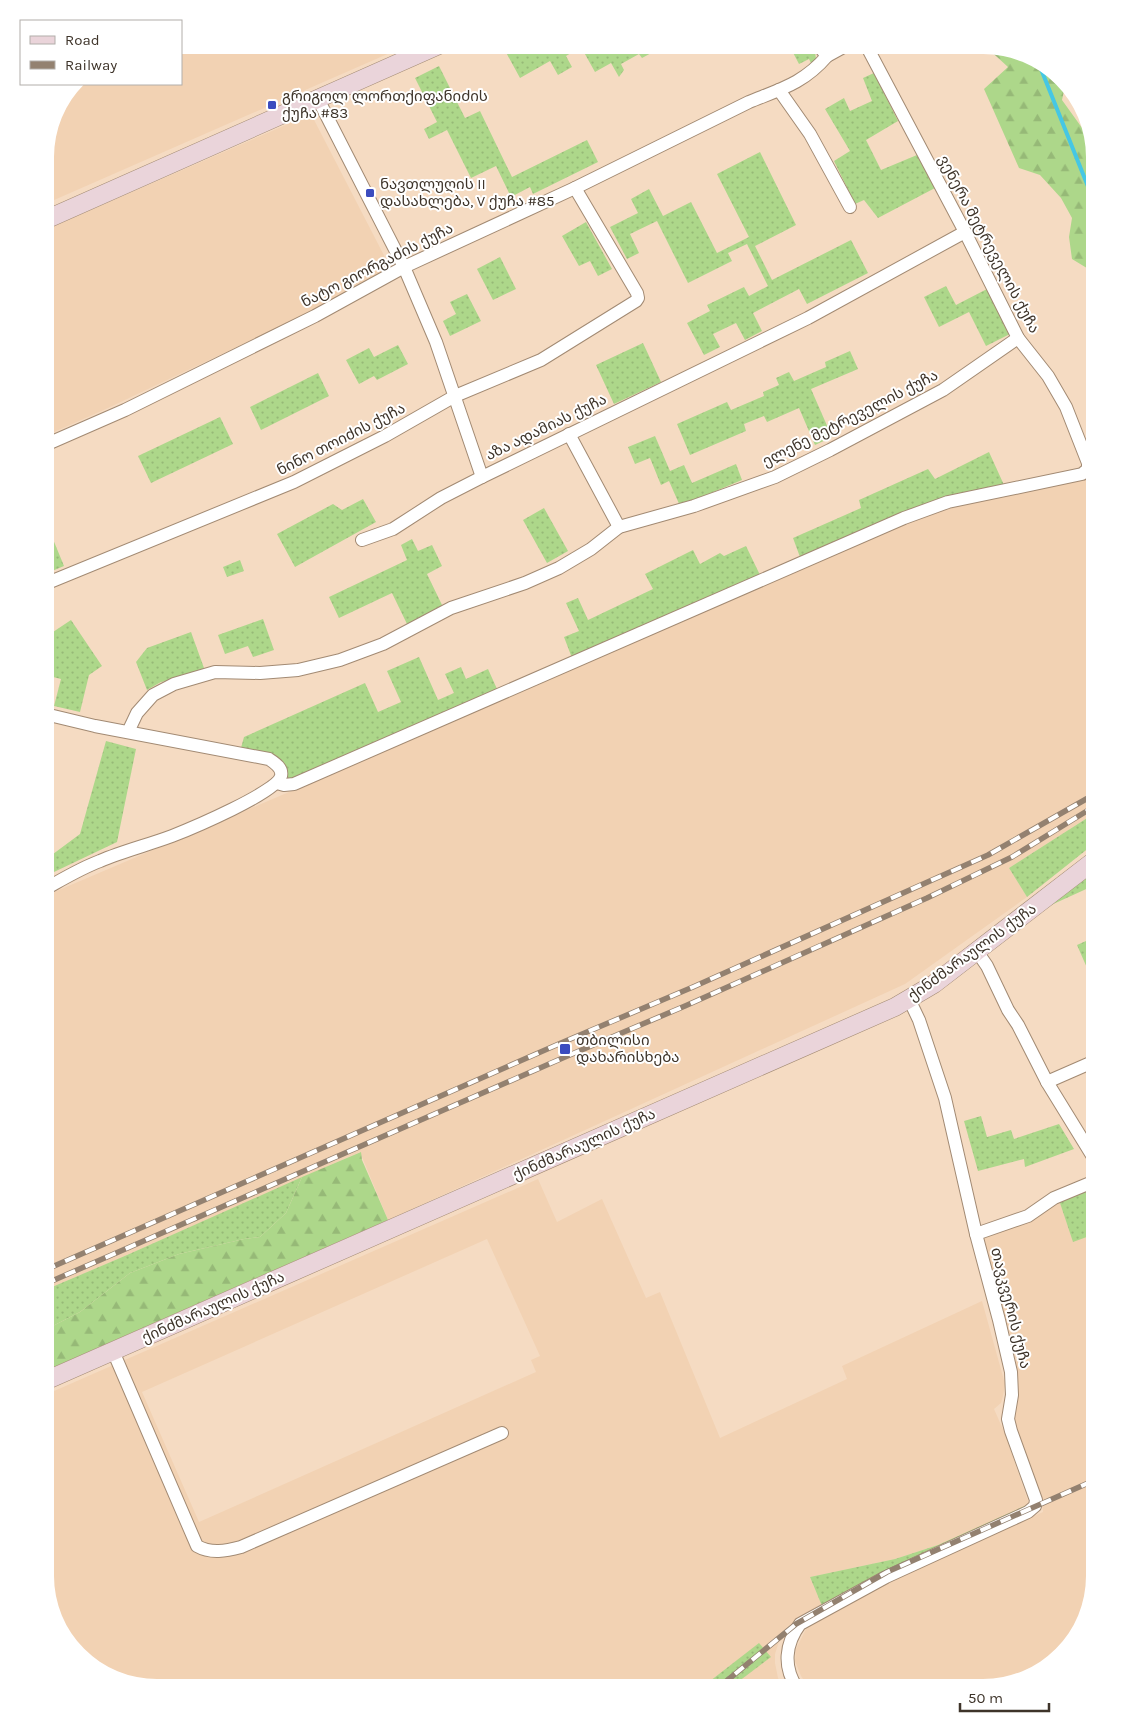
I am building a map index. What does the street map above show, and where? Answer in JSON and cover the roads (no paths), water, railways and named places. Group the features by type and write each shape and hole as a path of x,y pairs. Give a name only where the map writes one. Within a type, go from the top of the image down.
{"main road":[{"path":"54,216 420,54"},
{"name":"ქინძმარაულის ქუჩა","path":"54,1377 872,1019 909,1000 934,984 1086,867"}],"street":[{"path":"827,56 831,54"},
{"name":"ვენერა მეტრეველის ქუჩა","path":"871,54 965,232 1018,338 1048,376 1066,407 1086,458"},
{"name":"ნატო გიორგაძის ქუჩა","path":"54,441 152,396 315,316 404,267 575,188 733,110 804,78 827,56"},
{"path":"779,90 810,134 850,207"},
{"name":"აზა ადამიას ქუჩა","path":"318,99 404,267 436,342 482,477 808,318 965,232"},
{"name":"ნინო თოიძის ქუჩა","path":"54,580 294,482 384,436 455,396 541,360 636,301 638,298 637,293 575,188"},
{"name":"ელენე მეტრეველის ქუჩა","path":"128,732 137,713 153,696 174,684 215,672 260,673 298,670 340,660 383,644 451,608 525,583 559,568 591,549 619,527 694,506 775,477 943,390 1018,338"},
{"path":"569,434 619,527"},
{"name":"ვენერა მეტრეველის ქუჩა","path":"277,783 284,785 294,784 904,518 948,502 1074,476 1086,471"},
{"path":"362,540 393,529 441,498 482,477"},
{"path":"54,716 95,726 269,758 281,770 281,778 274,787 231,810 171,836 98,861 54,884"},
{"path":"976,950 987,966 1008,1010 1018,1025 1047,1082 1086,1145"},
{"name":"თავკვერის ქუჩა","path":"791,1679 787,1665 787,1654 794,1632 800,1624 886,1577 1009,1522 1035,1506 1036,1500 1009,1425 1008,1412 1012,1395 1011,1372 976,1234 945,1098 918,1020 909,1000"},
{"path":"1047,1082 1086,1065"},
{"path":"976,1234 1028,1216 1054,1198 1086,1185"},
{"path":"113,1351 197,1546 210,1551 231,1550 241,1547 502,1433"}],"waterway":[{"path":"1043,73 1086,182"}],"railway":[{"path":"54,1266 561,1043 693,987 988,855 1086,799"},
{"path":"54,1280 685,1006 927,898 1012,857 1086,812"},
{"path":"729,1679 796,1624 887,1572 1086,1484"}],"place":[{"name":"გრიგოლ ლორთქიფანიძის ქუჩა #83","path":"272,105"},
{"name":"ნავთლუღის II დასახლება, V ქუჩა #85","path":"370,193"},
{"name":"თბილისი დახარისხება","path":"565,1049"}]}
